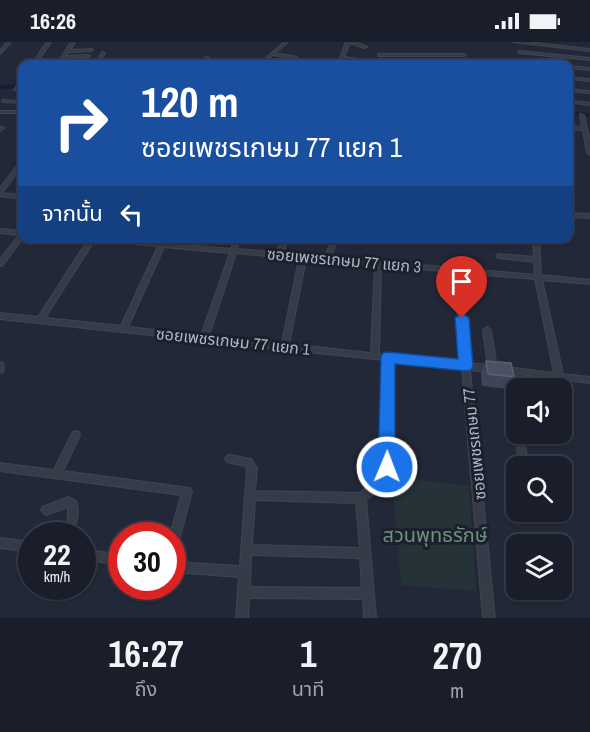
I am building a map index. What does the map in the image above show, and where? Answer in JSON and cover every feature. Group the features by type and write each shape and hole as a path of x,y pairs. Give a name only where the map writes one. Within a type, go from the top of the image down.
{"street":[{"path":"0,53 9,42"},
{"path":"36,60 49,42"},
{"path":"62,60 73,42"},
{"path":"266,60 286,42"},
{"path":"357,60 342,58 350,42 365,48"},
{"path":"515,42 590,50"},
{"path":"68,51 91,50"},
{"path":"519,52 590,59"},
{"path":"99,60 103,53"},
{"path":"382,60 378,53 464,55"},
{"path":"273,54 296,58"},
{"path":"64,57 88,56"},
{"path":"573,67 590,69"},
{"path":"573,78 590,80"},
{"path":"573,90 590,92"},
{"path":"4,101 18,102"},
{"path":"573,103 590,104"},
{"path":"0,112 18,115"},
{"path":"582,115 590,153"},
{"path":"573,128 585,129"},
{"path":"18,168 0,193 18,196"},
{"path":"573,215 590,216"},
{"path":"0,231 18,233"},
{"path":"0,264 18,239"},
{"path":"40,320 90,243"},
{"path":"123,329 164,243"},
{"name":"ซอยเพชรเกษม 77 แยก 3","path":"172,243 233,251 590,282"},
{"path":"204,338 236,243"},
{"path":"279,255 283,243"},
{"path":"327,259 332,243"},
{"path":"536,243 538,277 559,376"},
{"path":"499,256 538,260"},
{"path":"285,346 303,257"},
{"path":"375,356 378,263"},
{"name":"ซอยเพชรเกษม 77","path":"457,270 489,618"},
{"name":"ซอยเพชรเกษม 77 แยก 1","path":"0,316 590,380"},
{"path":"487,330 493,369"},
{"path":"250,495 362,498 383,481 386,476 388,357"},
{"path":"0,365 0,370"},
{"path":"511,371 512,378"},
{"path":"57,474 76,435"},
{"path":"230,459 244,461 250,465 242,618"},
{"path":"0,467 187,491 179,522"},
{"path":"362,498 370,618"},
{"path":"46,510 68,502 73,504 72,522"},
{"path":"0,543 18,546"},
{"path":"246,550 366,552"},
{"path":"186,568 245,572"},
{"path":"243,592 369,594"}],"green space":[{"name":"สวนพุทธรักษ์","path":"392,477 469,486 476,591 401,585"}],"building":[{"path":"486,361 511,363 514,377 488,374"}],"waterway":[{"path":"0,87 18,86"},
{"path":"573,113 590,115"}],"route":[{"path":"387,467 388,357 466,366 462,318"}]}
